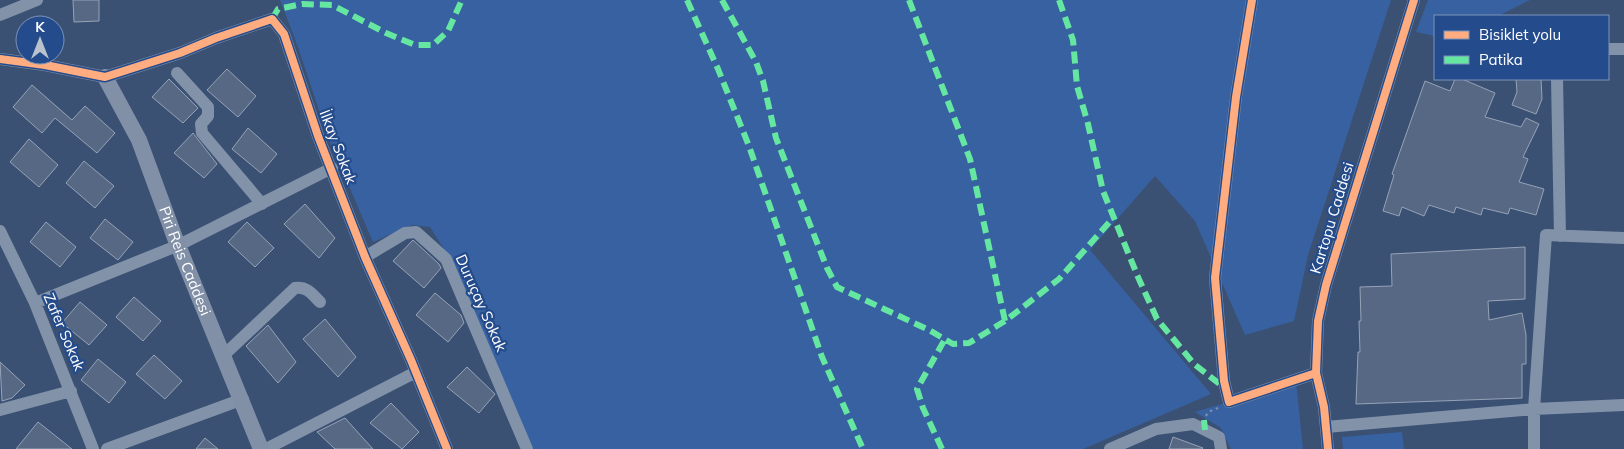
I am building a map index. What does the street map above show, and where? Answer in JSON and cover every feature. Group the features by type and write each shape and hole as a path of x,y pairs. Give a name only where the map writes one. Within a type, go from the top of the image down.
{"main road":[{"name":"Piri Reis Caddesi","path":"105,77 139,140 179,245 262,449"}],"street":[{"path":"0,15 37,0"},
{"path":"1252,0 1236,97 1215,278 1224,381 1229,402 1316,373"},
{"name":"Kartopu Caddesi","path":"1328,449 1324,408 1316,373 1318,322 1326,285 1414,0"},
{"name":"İlkay Sokak","path":"105,77 180,53 216,38 272,19 284,34 318,136 332,168 365,258 416,372 447,449"},
{"path":"1609,49 1624,49"},
{"path":"0,59 45,65 105,77"},
{"path":"177,73 208,107 208,116 201,124 202,132 262,204"},
{"path":"1557,80 1560,236"},
{"path":"35,303 179,245 332,168"},
{"name":"Zafer Sokak","path":"0,231 35,303 93,449"},
{"name":"Duruçay Sokak","path":"365,258 405,233 416,232 446,259 527,449"},
{"path":"1534,449 1534,409 1546,235 1624,238"},
{"path":"224,356 295,288 302,287 308,290 320,302"},
{"path":"266,449 416,372"},
{"path":"0,410 71,391"},
{"path":"107,449 243,399"},
{"path":"1326,426 1534,409 1624,404"},
{"path":"1110,449 1156,429 1193,424 1219,437 1221,449"}],"path":[{"path":"1204,420 1208,412 1229,402"}],"shaded area":[{"path":"280,0 1391,0 1308,255 1294,321 1245,335 1195,221 1155,176 1090,250 1211,394 1083,449 529,449 456,268 430,227 412,225 373,242 328,137"},
{"path":"1428,0 1530,0 1500,15 1434,15 1434,36 1416,32"},
{"path":"1296,382 1303,449 1231,449 1221,428 1195,412"},
{"path":"1402,432 1404,449 1343,449 1342,437"}],"building":[{"path":"73,0 99,0 99,21 74,22"},
{"path":"227,69 256,96 238,117 207,90"},
{"path":"169,79 198,108 183,123 152,97"},
{"path":"1455,80 1464,80 1495,93 1485,117 1521,127 1526,118 1539,124 1523,157 1528,159 1519,182 1544,189 1536,215 1510,208 1508,214 1483,208 1481,215 1456,207 1454,213 1429,205 1424,216 1402,207 1399,216 1383,211 1394,175 1392,174 1425,81 1450,91"},
{"path":"1516,80 1541,80 1542,99 1536,114 1512,105 1517,92"},
{"path":"32,85 72,120 85,106 115,133 97,153 55,118 42,133 13,107"},
{"path":"248,128 277,154 261,173 232,149"},
{"path":"193,133 217,164 204,178 174,153"},
{"path":"29,139 58,165 39,187 10,162"},
{"path":"84,161 114,186 95,208 66,183"},
{"path":"305,204 335,238 319,258 284,224"},
{"path":"105,219 133,242 118,260 90,238"},
{"path":"46,222 76,247 60,267 30,242"},
{"path":"247,222 274,248 255,267 228,242"},
{"path":"413,240 441,268 424,288 393,261"},
{"path":"1525,247 1525,299 1488,301 1489,320 1522,313 1526,335 1526,364 1522,364 1522,398 1356,404 1358,352 1360,352 1360,287 1392,286 1391,254"},
{"path":"435,293 461,315 464,323 448,342 416,315"},
{"path":"134,297 161,321 143,341 116,317"},
{"path":"80,302 107,325 89,345 62,323"},
{"path":"325,319 356,357 338,377 303,339"},
{"path":"268,325 296,362 278,383 246,346"},
{"path":"154,355 182,381 165,399 136,374"},
{"path":"98,359 126,382 109,403 81,380"},
{"path":"0,362 25,385 12,398 2,401"},
{"path":"467,367 495,394 479,413 447,387"},
{"path":"391,403 419,432 402,449 370,423"},
{"path":"345,418 373,449 335,449 317,432"},
{"path":"38,422 72,449 16,449"},
{"path":"1173,437 1203,448 1169,449"},
{"path":"205,438 218,449 196,449"}],"marked path":[{"path":"687,0 718,69 749,146 822,357 863,449"},
{"path":"722,0 756,62 763,81 776,138 827,268 837,287 929,330 953,344 969,343 1005,321 1059,279 1113,218"},
{"path":"909,0 970,159 1005,321"},
{"path":"1059,0 1073,40 1077,86 1088,124 1103,191 1138,277 1157,319 1194,364 1226,389"},
{"path":"272,19 278,9 302,4 332,5 386,33 415,45 433,45 448,31 461,2"},
{"path":"942,449 923,408 917,389 945,339"},
{"path":"1204,420 1205,430"}],"cycle path":[{"path":"1252,0 1236,97 1215,278 1224,381 1229,402 1316,373"},
{"path":"1328,449 1324,407 1316,373 1318,321 1326,285 1414,0"},
{"path":"0,59 45,65 105,77 180,53 216,38 272,19 284,34 318,136 365,257 411,360 447,449"}]}
